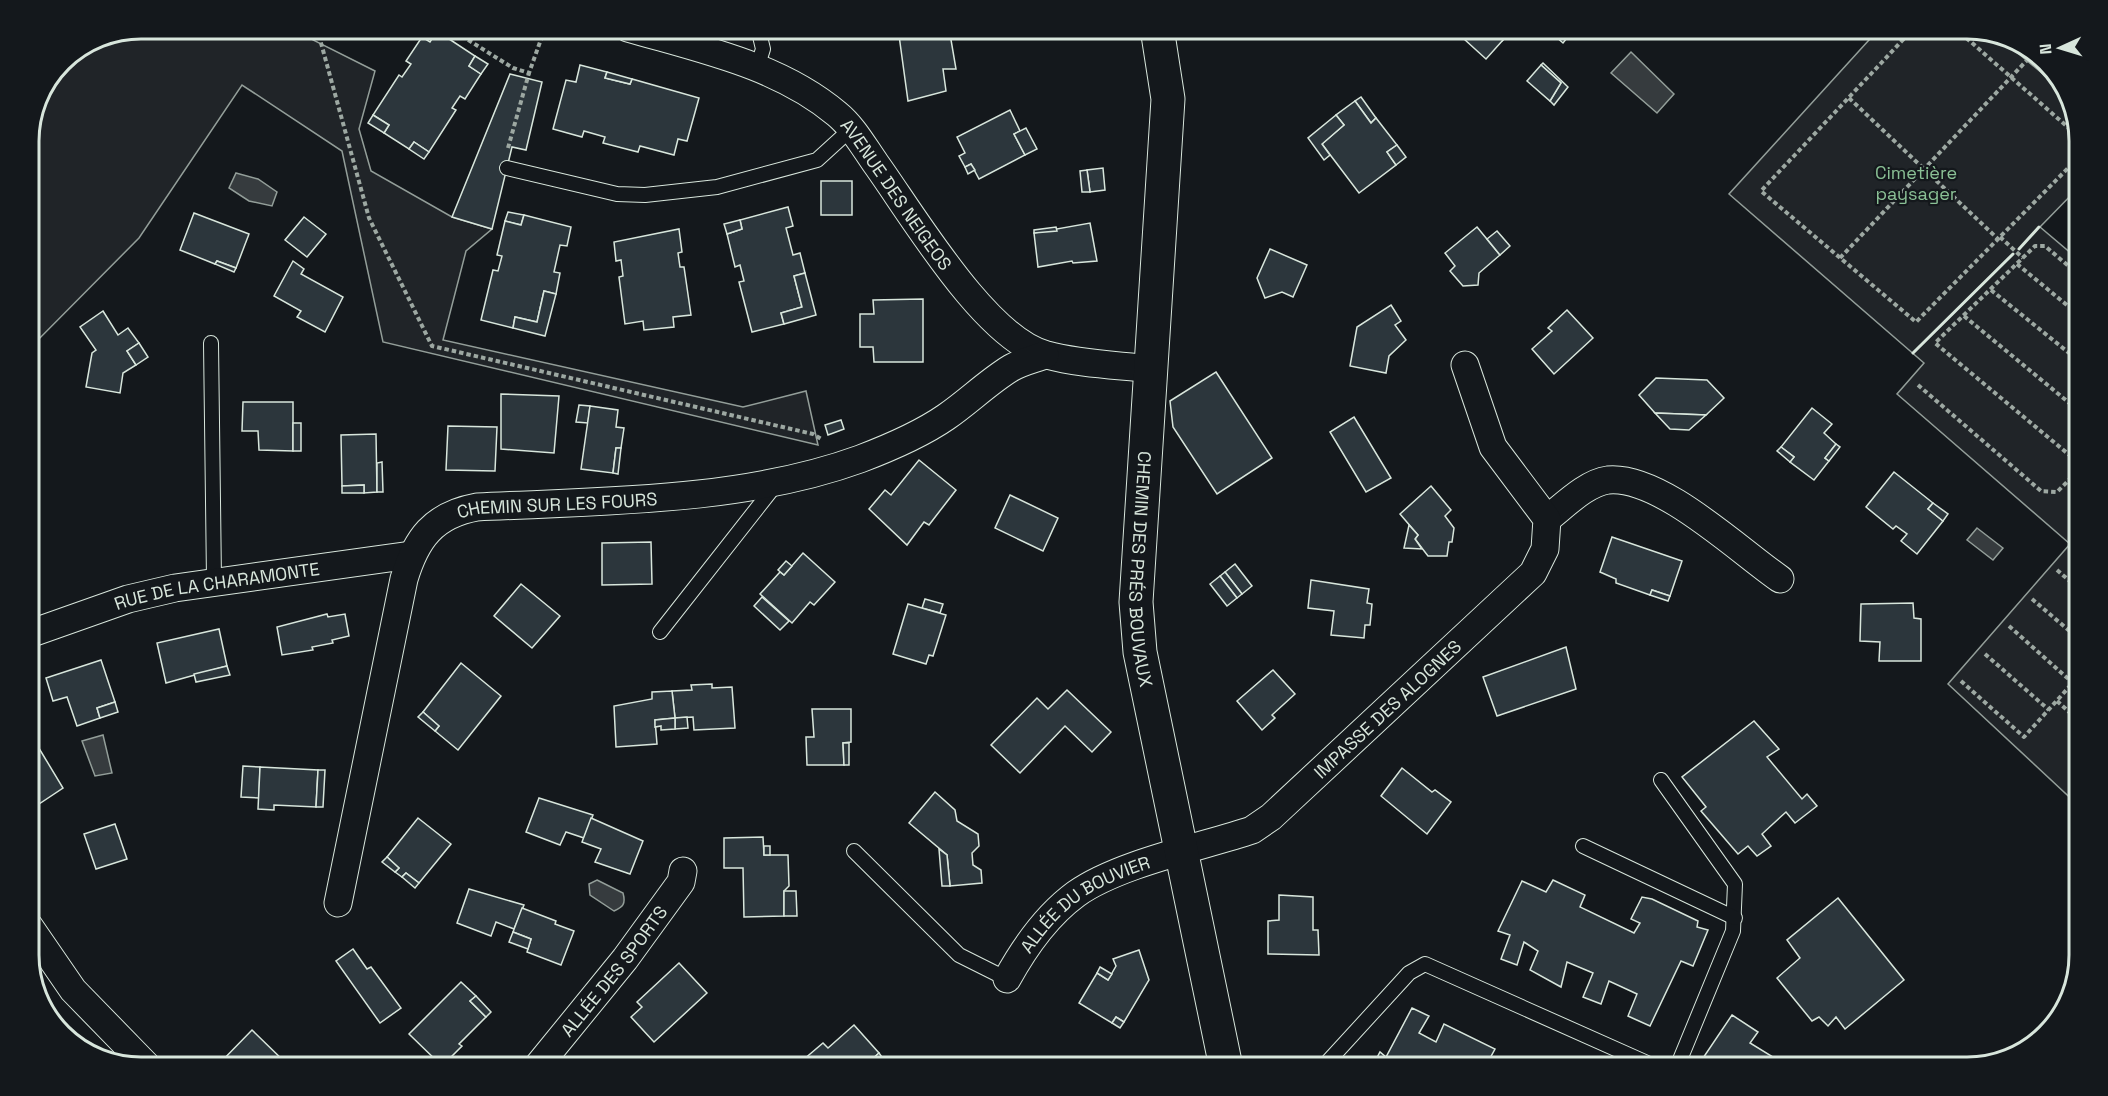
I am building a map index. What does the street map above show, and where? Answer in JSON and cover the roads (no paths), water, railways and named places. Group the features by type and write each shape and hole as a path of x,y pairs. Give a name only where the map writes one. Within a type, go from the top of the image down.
{"street":[{"name":"AVENUE DES NEIGEOS","path":"663,39 757,68 789,80 814,95 851,129 958,279 979,304 1018,340 1045,355 1151,369"},
{"name":"CHEMIN DES PRÉS BOUVAUX","path":"1159,39 1168,99 1136,602 1140,652 1224,1057"},
{"name":"CHEMIN SUR LES FOURS","path":"338,903 404,579 411,555 423,535 459,511 477,507 658,498 778,482 859,459 904,440 944,418 1012,368 1045,355"},
{"path":"1465,365 1493,447 1547,519 1583,491 1607,480 1632,483 1666,495 1780,579"},
{"name":"IMPASSE DES ALOGNES","path":"1182,853 1252,830 1271,818 1533,573 1545,549 1547,519"},
{"name":"RUE DE LA CHARAMONTE","path":"39,630 128,599 214,580 411,555"},
{"name":"ALLÉE DU BOUVIER","path":"1007,979 1025,945 1076,895 1118,872 1182,853"},
{"name":"ALLÉE DES SPORTS","path":"546,1057 625,958 681,882 683,872"},
{"path":"39,941 73,990 137,1057"}],"lane":[{"path":"757,68 763,49 761,39"},
{"path":"507,168 616,194 645,195 717,187 817,160 851,129"},
{"path":"211,343 214,580"},
{"path":"660,632 778,482"},
{"path":"1661,780 1735,884 1733,931 1681,1057"},
{"path":"1582,846 1735,918"},
{"path":"854,850 959,955 1007,979"},
{"path":"1333,1057 1409,973 1425,964 1632,1057"}],"park label":[{"name":"Cimetière paysager","path":"1916,182"}]}
